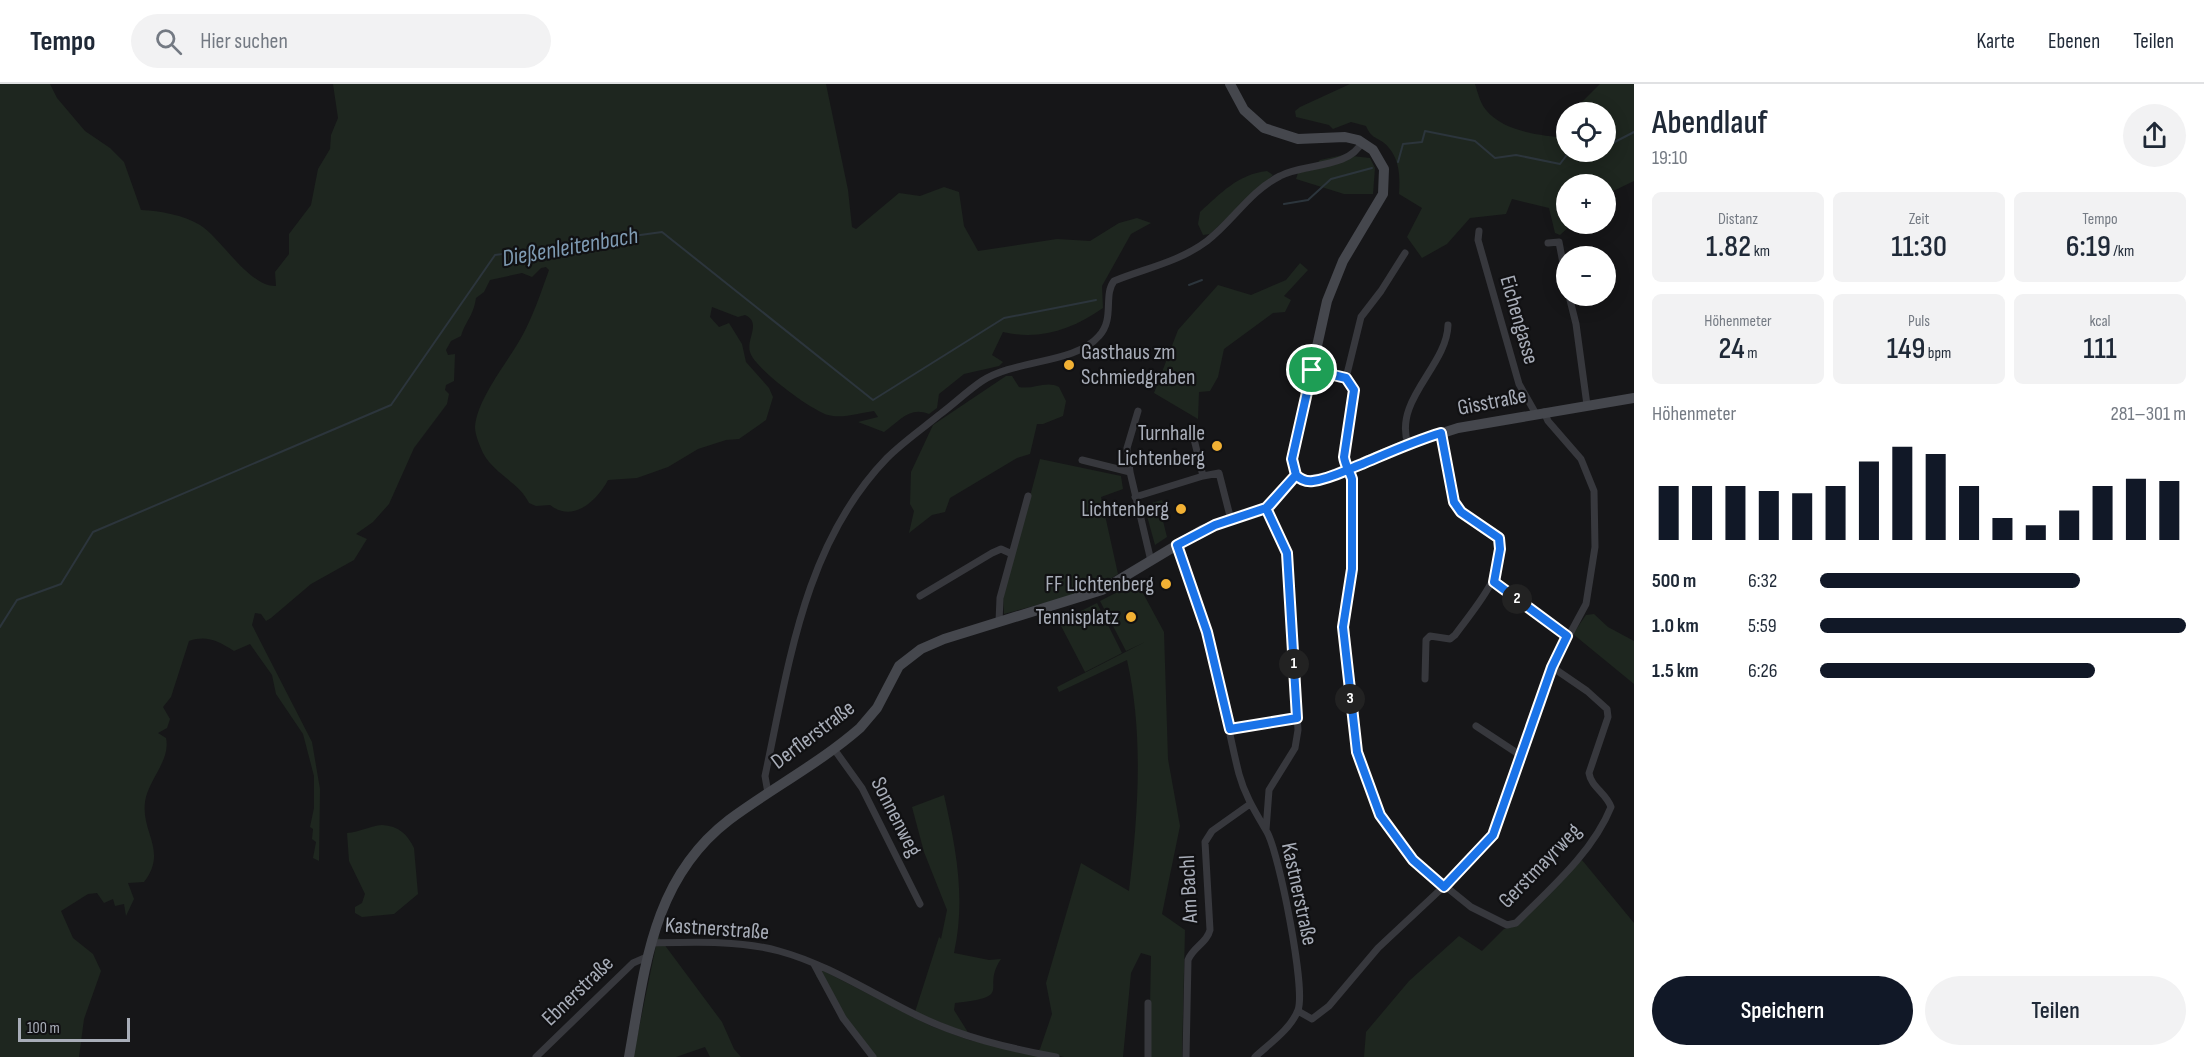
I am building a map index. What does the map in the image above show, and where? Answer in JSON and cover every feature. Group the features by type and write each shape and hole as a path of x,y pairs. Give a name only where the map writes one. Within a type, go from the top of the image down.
{"street":[{"path":"1230,84 1248,115 1277,134 1298,139 1345,137 1362,142 1380,158 1384,169 1384,188 1375,210 1335,277 1323,316 1292,459 1296,475"},
{"path":"768,793 765,776 795,635 805,599 850,505 871,476 895,450 991,375 1018,364 1069,354 1096,339 1107,323 1110,288 1114,281 1186,255 1209,240 1253,196 1275,178 1296,169 1350,156 1362,142"},
{"name":"Eichengasse","path":"1444,887 1493,835 1552,667 1588,598 1595,547 1594,499 1589,474 1581,459 1540,413 1519,384 1478,240 1479,231"},
{"path":"1548,243 1559,242 1560,246"},
{"path":"1346,378 1361,317 1405,253"},
{"path":"1572,306 1587,405"},
{"path":"1408,444 1406,436 1409,410 1438,354 1448,325"},
{"path":"1255,1057 1281,1033 1298,1011 1312,1019 1324,1011 1378,948 1444,887 1413,860 1380,815 1357,752 1343,627 1352,569 1352,486 1344,457 1355,393 1352,384 1346,378 1312,370"},
{"name":"Gisstraße","path":"1296,475 1301,480 1311,482 1348,470 1408,444 1441,433 1540,413 1634,398"},
{"path":"1138,411 1127,448 1135,497 1151,561"},
{"path":"1425,679 1424,655 1427,638 1452,638 1494,582 1500,549 1499,538 1461,512 1454,502 1441,433"},
{"path":"1194,435 1203,476"},
{"path":"1082,460 1130,472"},
{"path":"1135,497 1220,473 1231,520"},
{"name":"Derflerstraße","path":"629,1057 651,943 667,895 694,854 718,830 834,749 866,723 899,666 912,655 936,641 1096,592 1202,530 1266,508 1296,475"},
{"path":"999,622 1000,598 1028,496"},
{"path":"1266,508 1287,553 1298,737 1295,748 1269,790 1266,830"},
{"name":"Kastnerstraße","path":"1177,545 1207,632 1240,776 1250,804 1266,830 1286,900 1299,988 1298,1011"},
{"path":"920,596 992,553 1001,549 1011,554"},
{"path":"1494,582 1567,636"},
{"name":"Gerstmayrweg","path":"1444,887 1470,907 1495,920 1507,925 1516,922 1579,857 1607,816 1611,807 1608,799 1590,781 1589,773 1608,717 1608,709 1552,667"},
{"path":"1230,729 1297,718"},
{"path":"1476,726 1520,755"},
{"name":"Sonnenweg","path":"834,749 858,780 920,904"},
{"name":"Am Bachl","path":"1186,1057 1188,960 1194,950 1207,938 1210,930 1205,842 1212,831 1250,804"},
{"name":"Kastnerstraße","path":"651,943 745,945 778,951 814,964 919,1016 974,1039 1056,1057"},
{"name":"Ebnerstraße","path":"536,1057 633,963 649,956"},
{"path":"814,964 843,1018 873,1057"},
{"path":"1148,1003 1148,1057"}],"shaded area":[{"path":"0,84 50,84 57,98 85,131 110,148 124,162 141,210 172,214 200,225 246,271 266,284 276,286 275,272 289,254 289,234 311,205 318,169 330,149 331,135 338,118 333,84 826,84 848,190 852,227 856,229 899,193 920,196 944,187 959,192 964,226 978,251 1057,239 1090,241 1119,223 1137,218 1151,223 1131,234 1102,286 1103,308 1080,322 1056,331 1030,335 1003,332 992,355 1003,362 999,366 964,374 939,394 937,408 929,414 910,413 884,432 858,422 878,417 874,411 833,416 820,412 797,397 772,378 754,359 749,347 753,326 750,318 745,315 738,317 712,307 710,317 719,327 729,323 742,344 746,362 769,388 773,397 766,420 739,439 726,440 698,449 668,467 637,478 608,480 591,502 576,511 567,512 550,505 536,506 529,503 520,490 488,460 478,440 475,427 481,405 525,330 549,270 546,267 541,268 532,277 522,273 490,280 484,292 476,298 461,336 451,341 446,350 448,355 455,354 454,381 446,385 445,390 449,394 447,404 414,448 389,504 373,522 356,534 367,539 354,560 311,584 266,621 261,614 255,613 252,625 312,742 320,789 319,861 313,858 316,842 312,839 313,829 310,827 314,808 314,776 303,734 276,694 272,675 250,644 234,651 212,640 189,641 171,697 163,707 170,719 167,728 158,733 166,738 167,746 145,802 145,813 154,851 151,871 144,882 128,883 134,899 126,916 124,904 115,906 113,899 104,903 97,893 88,894 61,911 73,938 93,954 101,971 84,1019 79,1057 0,1057"},
{"path":"1350,84 1475,84 1484,107 1502,123 1523,131 1556,137 1556,162 1616,162 1616,102 1582,102 1600,84 1634,84 1634,181 1616,190 1616,174 1556,174 1556,233 1549,208 1512,199 1506,214 1470,218 1447,244 1422,258 1407,237 1422,208 1399,194 1399,176 1393,153 1368,131 1366,126 1351,122 1333,129 1329,125 1296,117 1295,111"},
{"path":"1343,155 1370,158 1375,168 1373,194 1344,194 1296,179 1298,173 1312,170 1320,160"},
{"path":"1267,171 1273,175 1210,234 1203,235 1198,224 1200,212 1238,181"},
{"path":"1300,263 1308,270 1284,296 1291,300 1285,312 1273,313 1224,349 1218,377 1210,391 1199,392 1198,419 1154,393 1178,330 1218,285 1251,295 1286,280"},
{"path":"1006,376 1012,376 1019,387 1049,384 1059,387 1066,401 1063,416 1037,424 1030,454 1017,458 950,498 945,512 932,515 909,533 914,511 910,504 911,472 933,425"},
{"path":"1040,459 1121,476 1123,489 1101,497 1118,574 1092,590 1004,614 1003,597"},
{"path":"1162,500 1163,503 1159,505 1160,509 1164,508 1166,516 1163,521 1167,537 1155,545 1144,505"},
{"path":"1137,582 1164,632 1168,759 1180,826 1162,914 1185,930 1182,1057 1149,1057 1151,956 1141,953 1131,973 1123,1057 1064,1057 1037,1051 1040,1049 1052,1014 1046,983 1081,863 1129,891 1138,775 1136,717 1127,660 1059,692 1057,687 1145,642 1126,651 1100,601"},
{"name":"Tennisplatz","path":"1097,603 1122,653 1085,672 1059,622"},
{"path":"1594,614 1608,627 1634,641 1634,684 1573,634 1586,615"},
{"path":"944,795 958,874 958,933 954,953 989,960 1001,959 995,970 991,994 985,998 955,1003 954,1010 969,1034 915,1012 939,937 941,939 947,910 924,852 912,807"},
{"path":"382,825 402,832 414,848 418,894 394,914 362,917 355,913 355,907 362,903 365,894 349,861 347,833"},
{"path":"1582,860 1634,923 1634,1057 1364,1057 1366,1032 1409,981 1459,936 1482,951 1504,929 1516,926"},
{"path":"658,936 722,1022 734,1049 741,1057 710,1057 705,1047 676,1057 633,1057"},
{"path":"814,966 931,1026 969,1040 1041,1057 870,1057 816,976"}],"waterway":[{"name":"Dießenleitenbach","path":"1398,162 1403,144 1422,142 1425,131 1475,141 1495,158 1516,155 1560,164 1562,162"},
{"name":"Dießenleitenbach","path":"1616,141 1634,132"},
{"name":"Dießenleitenbach","path":"1284,204 1308,200 1331,179 1372,168"},
{"name":"Dießenleitenbach","path":"0,627 17,600 61,584 93,532 391,405 495,255 662,232 873,400 1004,318 1096,300"},
{"name":"Dießenleitenbach","path":"1189,285 1202,280"}],"place":[{"name":"Gasthaus zm Schmiedgraben","path":"1069,365"},
{"name":"Turnhalle Lichtenberg","path":"1217,446"},
{"name":"Lichtenberg","path":"1181,509"},
{"name":"FF Lichtenberg","path":"1166,584"},
{"name":"Tennisplatz","path":"1131,617"}],"route":[{"path":"1312,370 1292,459 1296,475 1270,505 1266,508 1202,530 1177,545 1207,632 1230,729 1297,718 1287,553 1285,544 1275,530 1266,508 1296,475 1301,480 1311,482 1348,470 1408,444 1441,433 1451,496 1457,508 1466,516 1497,534 1499,538 1500,549 1494,582 1567,636 1552,667 1493,835 1471,861 1444,887 1413,860 1380,815 1357,752 1343,627 1352,569 1352,479 1348,470 1344,457 1355,393 1351,382 1346,378 1312,370"}]}
